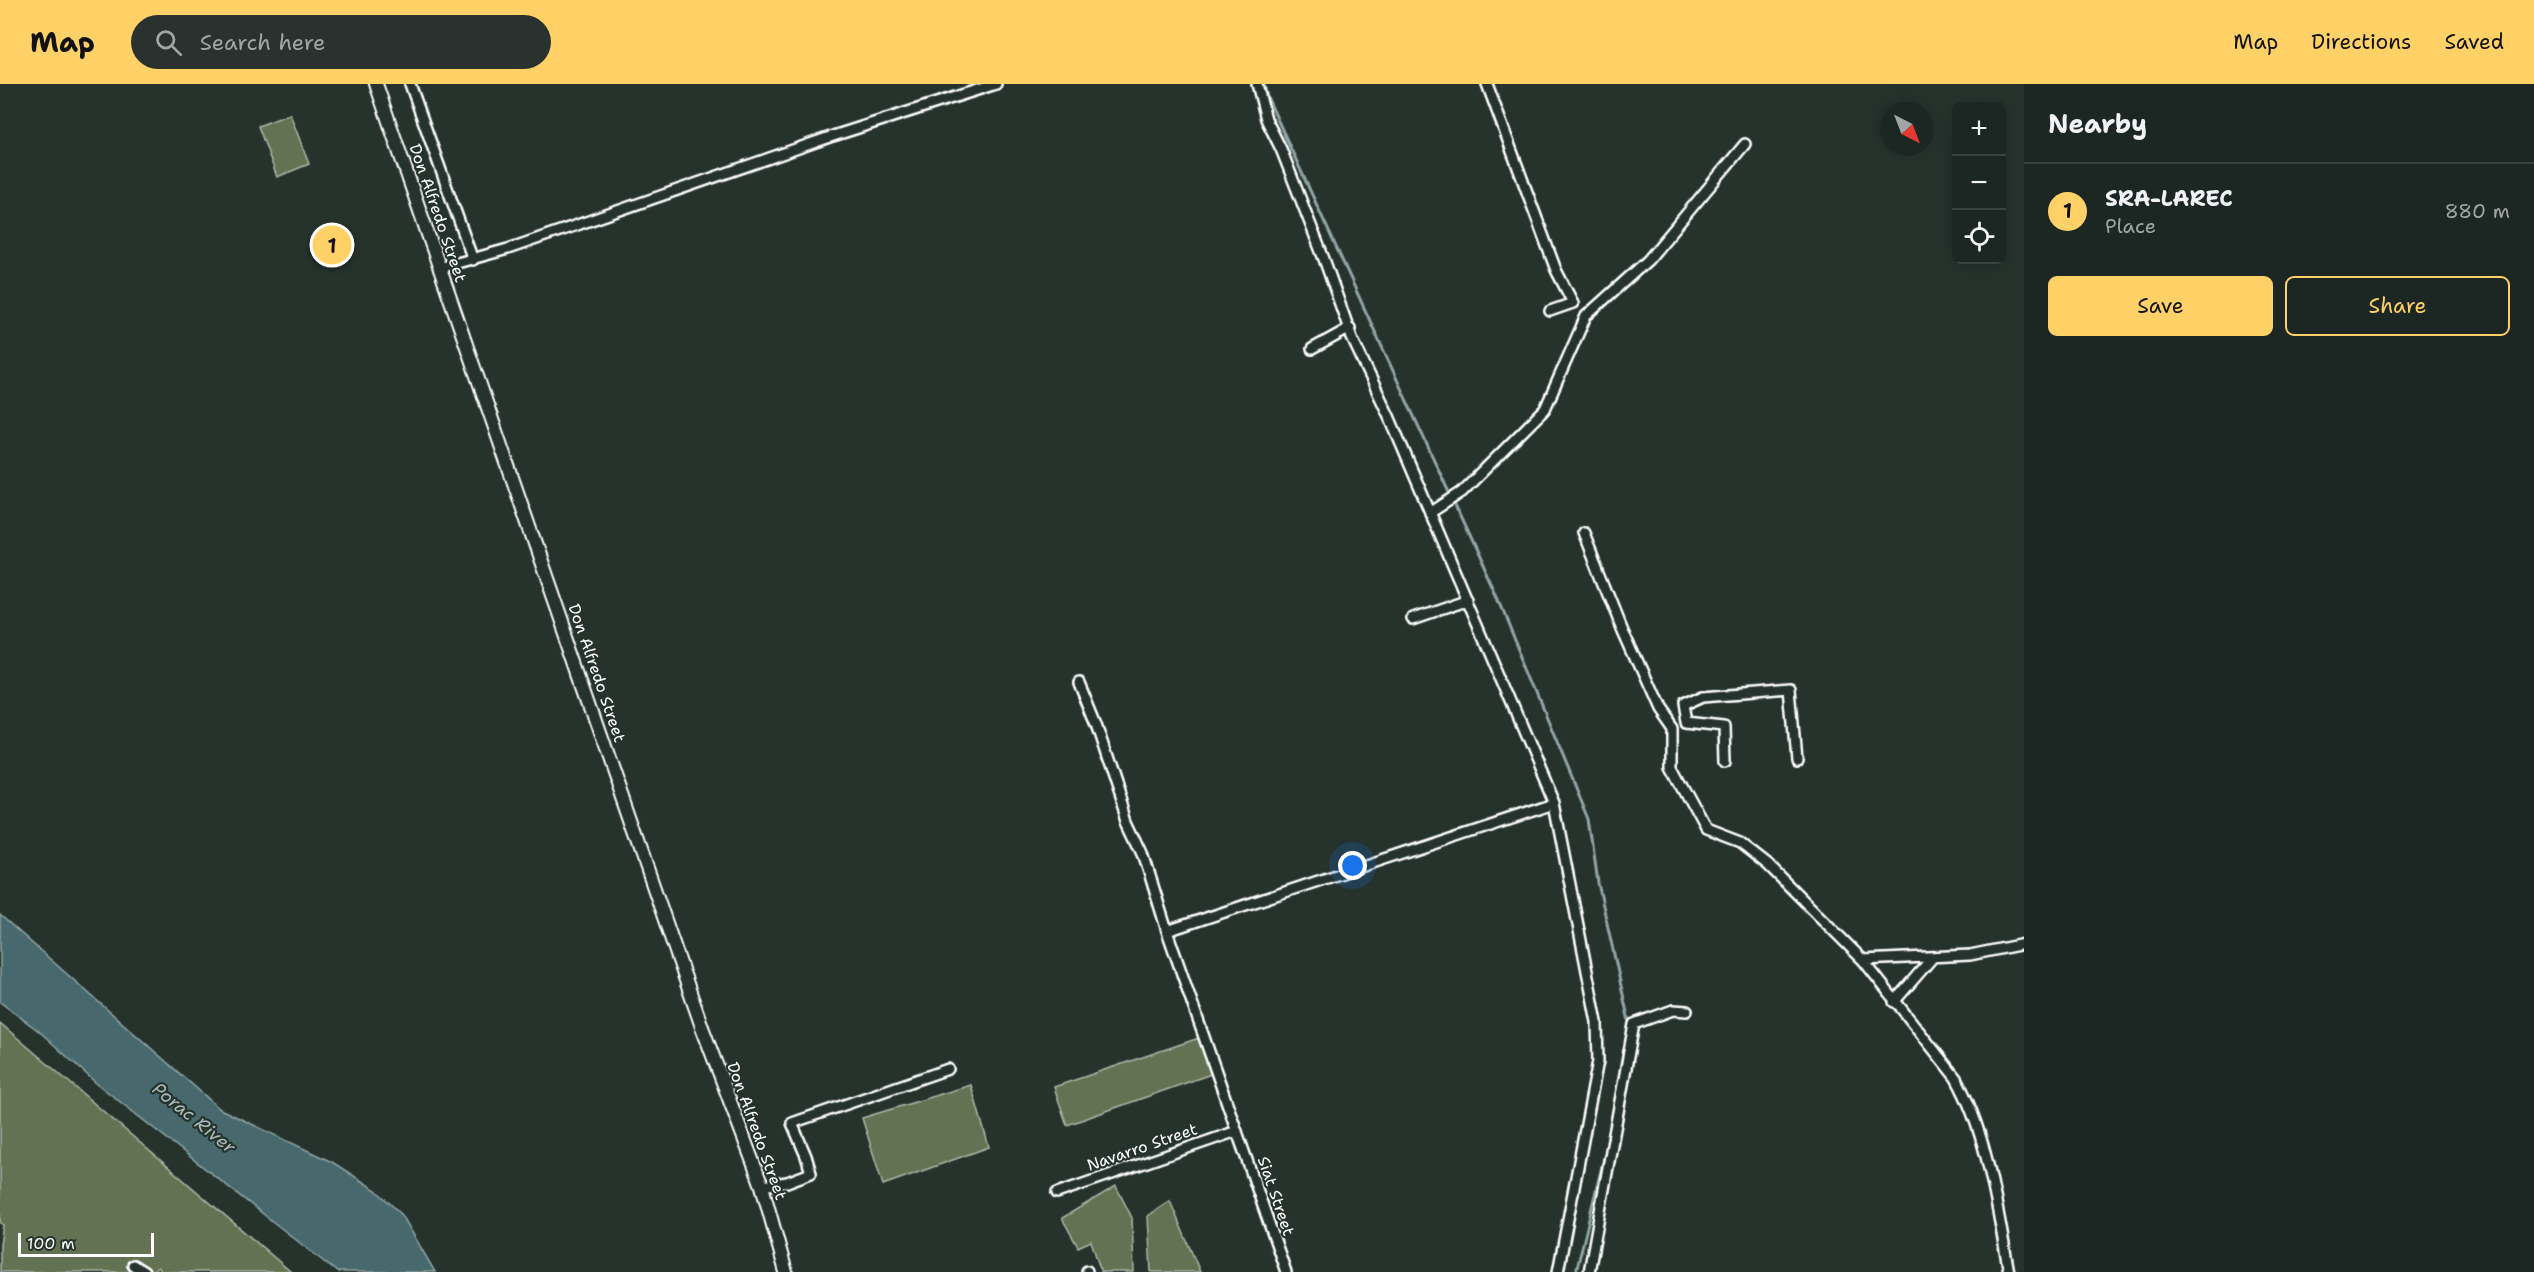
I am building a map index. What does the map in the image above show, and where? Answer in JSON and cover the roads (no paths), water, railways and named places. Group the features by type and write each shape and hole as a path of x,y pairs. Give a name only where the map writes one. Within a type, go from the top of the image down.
{"street":[{"name":"Don Alfredo Street","path":"376,84 702,1028 762,1186 786,1272"},
{"path":"410,84 473,260"},
{"path":"439,268 473,260 833,136 996,84"},
{"path":"1257,84 1266,119 1281,149 1350,328 1433,511 1554,803 1597,1022 1598,1061 1558,1272"},
{"path":"1487,84 1556,270 1573,303 1550,311"},
{"path":"1433,511 1462,492 1545,409 1586,316 1648,260 1744,144"},
{"path":"1312,349 1350,328"},
{"path":"1584,533 1605,591 1626,639 1658,709 1672,729 1672,767 1706,830 1740,843 1768,865 1863,960 1956,1078 1968,1100 1994,1189 2009,1272"},
{"path":"1413,619 1468,600"},
{"name":"Siat Street","path":"1079,682 1096,724 1128,821 1143,853 1167,931 1286,1272"},
{"path":"1725,761 1724,727 1686,723 1683,706 1702,697 1791,690 1797,758"},
{"path":"1167,931 1554,803"},
{"path":"1863,960 1970,955 2024,944"},
{"path":"1894,1002 1933,957"},
{"path":"1589,1272 1634,1024 1673,1010 1687,1011"},
{"path":"762,1186 787,1182 811,1173 792,1123 948,1069"},
{"name":"Navarro Street","path":"1057,1193 1237,1131"},
{"path":"133,1265 144,1272"}],"water":[{"name":"Porac River","path":"0,915 220,1109 332,1162 376,1190 402,1215 435,1272 337,1272 96,1083 40,1032 0,1002"}],"waterway":[{"path":"1264,84 1267,97 1498,599 1589,819 1598,883 1630,1026"},
{"path":"1576,1272 1608,1141"}],"place":[{"name":"SRA-LAREC","path":"332,245"}]}
